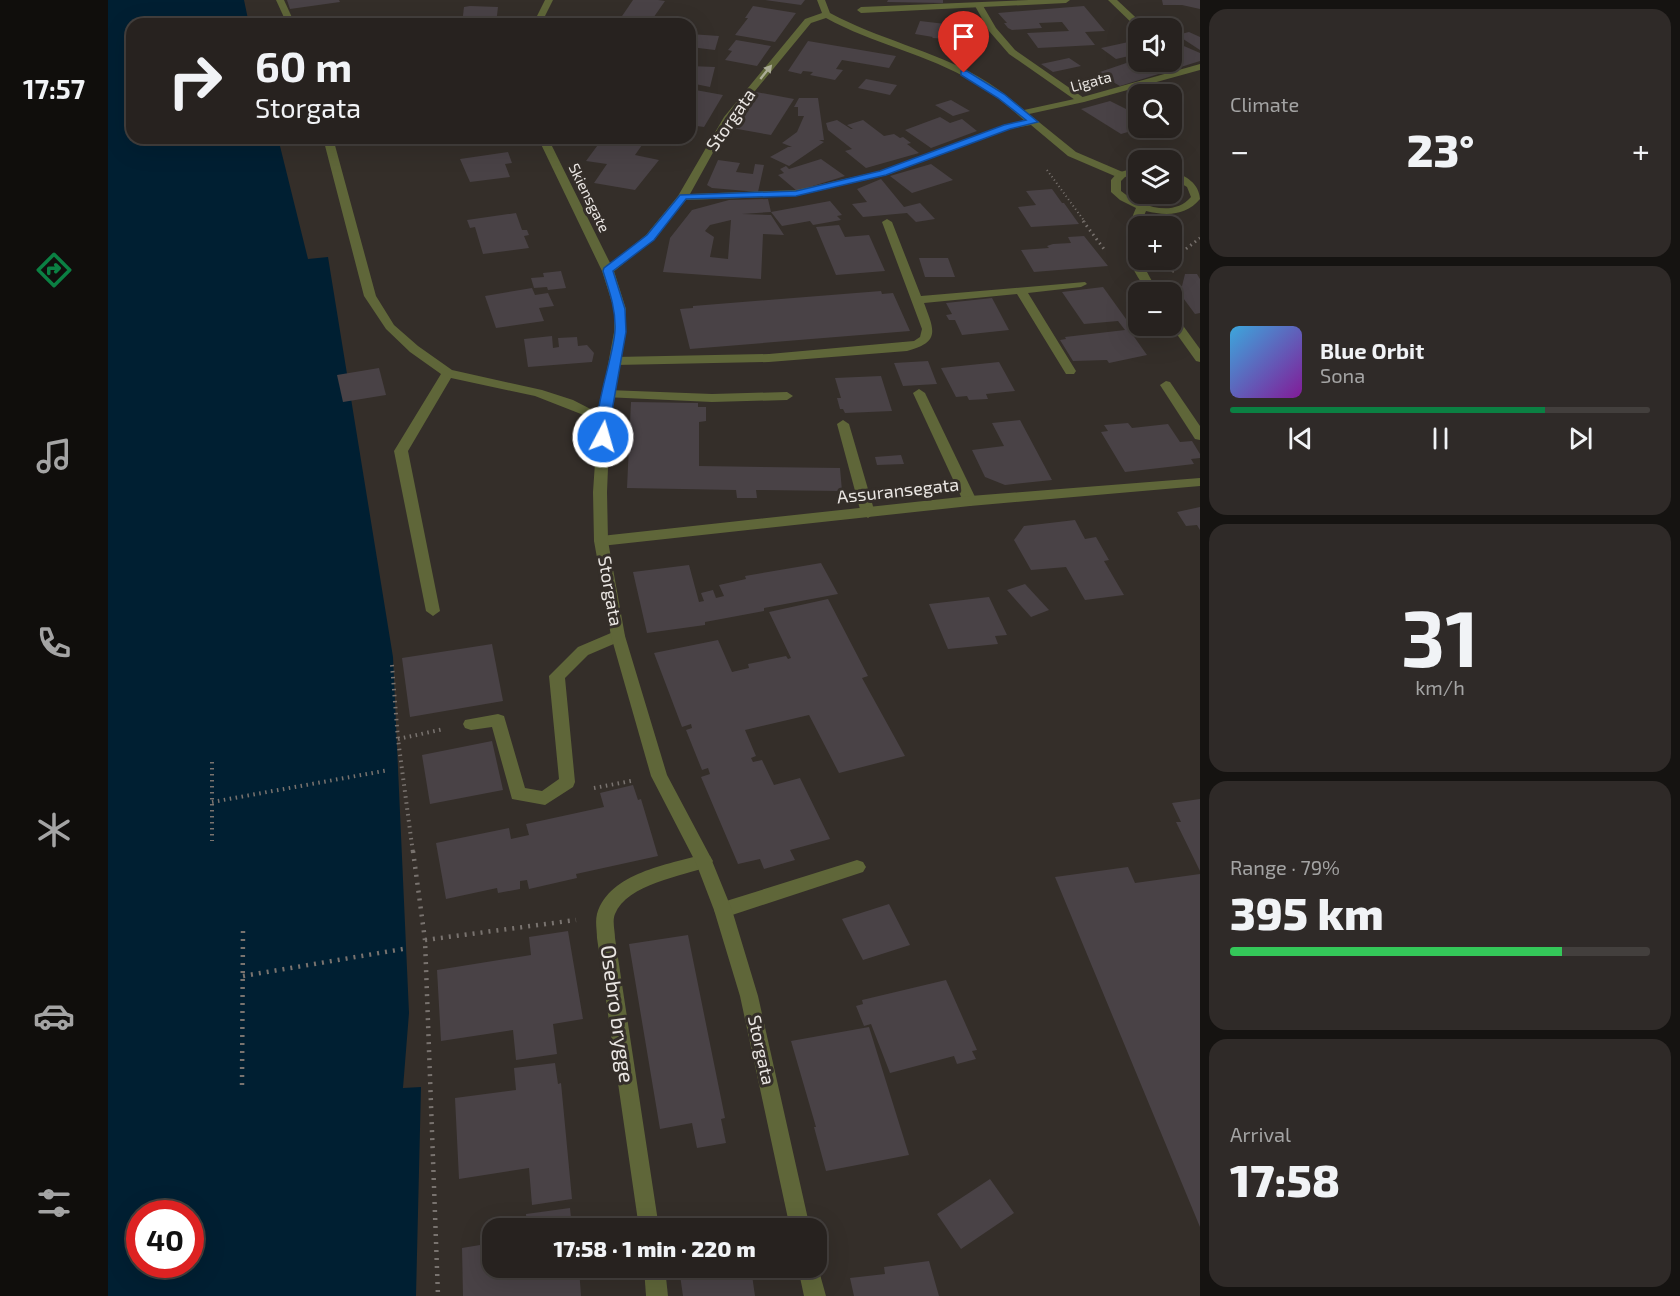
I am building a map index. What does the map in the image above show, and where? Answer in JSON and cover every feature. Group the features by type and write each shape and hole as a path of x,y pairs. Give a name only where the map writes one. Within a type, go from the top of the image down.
{"street":[{"path":"280,0 288,18"},
{"path":"540,18 549,0"},
{"path":"821,0 821,5 827,15 849,27 927,56 976,79 1023,113 1072,154 1121,175"},
{"path":"861,10 1066,0"},
{"path":"1112,0 1132,18"},
{"path":"979,6 1001,41 1012,52 1082,100"},
{"name":"Storgata","path":"799,1218 749,996 723,910 704,861 659,776 618,636 601,542 600,492 604,418 620,332 620,309 608,271 650,237 683,197 728,119 808,21 827,15"},
{"name":"Ligata","path":"1023,113 1082,100 1200,67"},
{"path":"683,197 796,194 883,173 1007,127 1033,122"},
{"path":"330,144 370,296 390,327 414,349 448,373 538,393 586,409 604,418"},
{"name":"Skiensgate","path":"546,144 608,271"},
{"path":"1128,173 1116,180 1116,192 1131,204 1142,208 1166,211 1186,207 1196,197 1195,184"},
{"path":"1142,208 1132,231 1131,246 1134,262 1146,282"},
{"path":"615,361 769,358 920,344 926,338 928,329 887,222"},
{"path":"917,300 1081,284"},
{"path":"1020,289 1070,371"},
{"path":"1182,332 1200,358"},
{"path":"433,611 401,451 448,373"},
{"path":"1166,385 1200,435"},
{"path":"919,393 970,501"},
{"path":"608,394 712,398 788,396"},
{"path":"843,424 868,513"},
{"name":"Assuransegata","path":"601,542 970,501 1200,482"},
{"path":"471,724 498,720 518,794 545,798 567,782 557,676 583,651 618,636"},
{"name":"Osebro brygge","path":"648,1218 606,938 606,915 620,895 634,884 704,861"},
{"path":"723,910 857,867"},
{"path":"656,1278 657,1296"},
{"path":"811,1278 815,1296"}],"path":[{"path":"1007,127 1030,145 1103,248"},
{"path":"1158,282 1171,273 1177,254 1186,245 1200,238"},
{"path":"392,665 398,739 425,940 438,1296"},
{"path":"398,739 471,724"},
{"path":"212,762 212,841"},
{"path":"212,802 389,770"},
{"path":"567,782 592,789 659,776"},
{"path":"425,940 579,920"},
{"path":"242,1085 243,928"},
{"path":"243,976 403,949"}],"water":[{"path":"108,0 244,0 248,18 126,18 126,144 279,144 308,259 328,257 393,657 409,1013 403,1088 421,1087 416,1296 108,1296"}],"building":[{"path":"287,0 339,0 340,2 290,9"},
{"path":"633,0 665,1 653,18 621,18"},
{"path":"765,0 805,0 801,5"},
{"path":"888,0 943,0 943,3 887,2"},
{"path":"1162,0 1200,0 1200,9 1182,5 1163,5"},
{"path":"753,6 796,13 775,42 735,35 748,18 745,18"},
{"path":"1084,6 1105,31 1085,32 1095,45 1038,48 1027,33 1069,31 1062,22 1039,23 1042,28 1012,30 1008,28 1004,23 1007,23 998,13"},
{"path":"464,7 498,7 497,18 463,18"},
{"path":"920,21 954,25 949,39 932,38 915,34"},
{"path":"1189,32 1200,37 1200,50 1182,38 1182,34"},
{"path":"696,34 719,36 715,50 696,48"},
{"path":"736,40 771,46 757,66 725,60 732,51 728,50"},
{"path":"808,41 896,56 889,68 842,60 836,69 843,70 835,80 810,75 813,72 803,71 801,74 788,71"},
{"path":"1128,42 1128,56 1116,59 1101,48"},
{"path":"1182,45 1200,53 1200,61 1182,67"},
{"path":"1069,58 1081,66 1053,72 1041,64"},
{"path":"1128,62 1128,72 1165,72 1120,86 1097,73"},
{"path":"696,66 715,67 710,87 696,84"},
{"path":"866,79 897,85 890,95 858,88"},
{"path":"696,90 723,95 704,127 696,126"},
{"path":"756,92 794,99 771,135 732,128"},
{"path":"799,98 818,98 824,140 819,140 824,142 789,166 770,157 792,147 782,143 797,132 804,116 798,116 798,107 794,107"},
{"path":"951,100 970,111 953,116 935,105"},
{"path":"1110,101 1128,110 1128,132 1121,134 1081,109"},
{"path":"940,117 950,123 962,119 977,131 931,148 905,130"},
{"path":"837,120 853,129 847,125 863,120 884,136 894,134 900,138 903,137 911,143 907,144 919,153 866,168 845,151 852,149 828,130 826,123"},
{"path":"599,144 643,144 635,155 659,160 635,190 594,183 607,164 586,161"},
{"path":"508,152 512,163 505,164 510,177 470,182 460,159"},
{"path":"821,159 845,176 797,191 778,175 784,173 780,169 786,166 789,169"},
{"path":"718,160 740,163 736,172 753,174 755,164 764,165 758,192 712,188 707,185"},
{"path":"931,164 953,180 912,193 890,176"},
{"path":"881,179 904,207 920,203 935,219 916,222 907,213 863,217 852,204 867,202 857,189"},
{"path":"1052,189 1079,224 1031,227 1018,207 1036,205 1026,191"},
{"path":"768,199 771,212 742,214 771,215 784,235 763,234 761,279 663,272 670,238 692,210 729,200","holes":["731,220 728,259 710,257 714,237 705,231 710,225"]},
{"path":"830,201 842,215 837,216 841,220 813,225 810,221 782,226 771,212"},
{"path":"516,213 522,230 527,230 529,235 524,236 529,248 483,254 475,227 470,228 467,220"},
{"path":"839,225 845,237 869,235 885,271 836,275 816,227"},
{"path":"1084,236 1108,266 1034,272 1021,250 1049,248 1047,246 1053,244 1071,243 1068,237"},
{"path":"919,258 948,258 955,277 925,277"},
{"path":"561,271 566,288 548,290 547,287 534,288 531,278 544,277 543,273"},
{"path":"1185,274 1197,274 1200,279 1200,313 1195,314 1182,296"},
{"path":"1103,287 1128,319 1128,336 1134,336 1147,355 1109,363 1107,360 1073,361 1060,340 1066,339 1065,337 1125,330 1118,321 1084,324 1062,292"},
{"path":"532,288 535,295 548,293 554,306 539,308 544,321 496,328 485,296"},
{"path":"881,291 882,294 893,293 910,331 690,349 680,309 693,308 693,306"},
{"path":"992,298 1009,330 962,335 955,320 949,320 946,315 952,314 946,303"},
{"path":"552,336 553,348 559,347 558,338 577,337 578,346 587,345 594,353 592,362 528,367 524,339"},
{"path":"928,361 937,384 903,386 894,363"},
{"path":"999,362 1015,391 986,394 988,399 969,400 967,396 956,397 941,368"},
{"path":"379,368 386,395 343,402 337,375"},
{"path":"881,376 892,411 845,413 843,409 840,409 837,398 841,398 835,378"},
{"path":"631,402 698,403 698,407 706,407 706,421 699,422 699,466 840,468 842,491 756,490 757,498 737,498 736,490 627,488"},
{"path":"1020,420 1052,480 1005,485 985,477 972,450 1004,446 992,423"},
{"path":"1128,423 1132,428 1168,424 1180,442 1192,441 1200,458 1191,459 1194,464 1125,472 1101,432 1108,431 1104,425"},
{"path":"901,455 904,464 877,465 875,457"},
{"path":"1200,507 1200,530 1197,525 1186,526 1177,512"},
{"path":"1075,520 1085,539 1096,537 1109,560 1104,561 1124,595 1085,600 1066,567 1031,570 1014,540 1024,526"},
{"path":"821,563 838,594 764,608 764,611 705,622 705,625 647,633 633,572 689,565 699,602 704,601 701,593 713,590 716,598 724,596 719,585 746,579 745,576"},
{"path":"1025,584 1049,610 1031,617 1007,590"},
{"path":"989,597 1007,635 995,636 998,644 948,649 929,604"},
{"path":"828,599 868,676 862,678 905,756 839,773 809,715 745,730 756,756 751,758 753,762 762,760 774,785 800,778 830,839 790,850 795,860 764,869 760,859 738,864 701,777 710,774 708,768 702,770 686,730 692,728 691,724 682,727 654,653 718,640 732,672 749,668 748,664 786,656 788,659 791,658 769,612"},
{"path":"492,644 503,701 410,717 402,658"},
{"path":"492,741 503,790 430,804 422,755"},
{"path":"633,785 638,800 641,799 658,856 576,874 577,878 529,889 527,880 520,881 520,889 498,893 497,888 446,899 436,843 509,828 511,839 529,835 526,824 604,807 600,793"},
{"path":"1200,799 1200,871 1176,822 1181,822 1172,803"},
{"path":"1128,867 1135,883 1200,874 1200,1227 1055,877"},
{"path":"889,904 910,945 863,960 842,919"},
{"path":"568,931 583,1019 553,1024 557,1054 516,1060 513,1030 441,1041 437,970 531,955 529,937"},
{"path":"688,935 725,1118 721,1119 726,1143 697,1148 692,1123 660,1129 629,944"},
{"path":"946,980 977,1050 972,1051 976,1059 957,1064 954,1056 890,1073 871,1024 864,1026 856,1006 863,1004 862,1000"},
{"path":"869,1027 909,1155 826,1171 791,1041"},
{"path":"555,1063 558,1084 561,1083 572,1199 532,1205 529,1168 459,1179 455,1098 516,1090 514,1068"},
{"path":"990,1179 1014,1213 961,1249 937,1214"},
{"path":"570,1208 571,1218 526,1218 526,1214"},
{"path":"482,1245 482,1278 580,1278 581,1296 463,1296 462,1248"},
{"path":"929,1261 939,1296 854,1296 850,1278 885,1274 884,1267"},
{"path":"680,1278 752,1278 755,1296 683,1296"}],"route":[{"path":"603,437 604,418 620,332 620,309 608,271 650,237 683,197 796,194 883,173 1007,127 1033,122 1001,96 964,73"}]}
